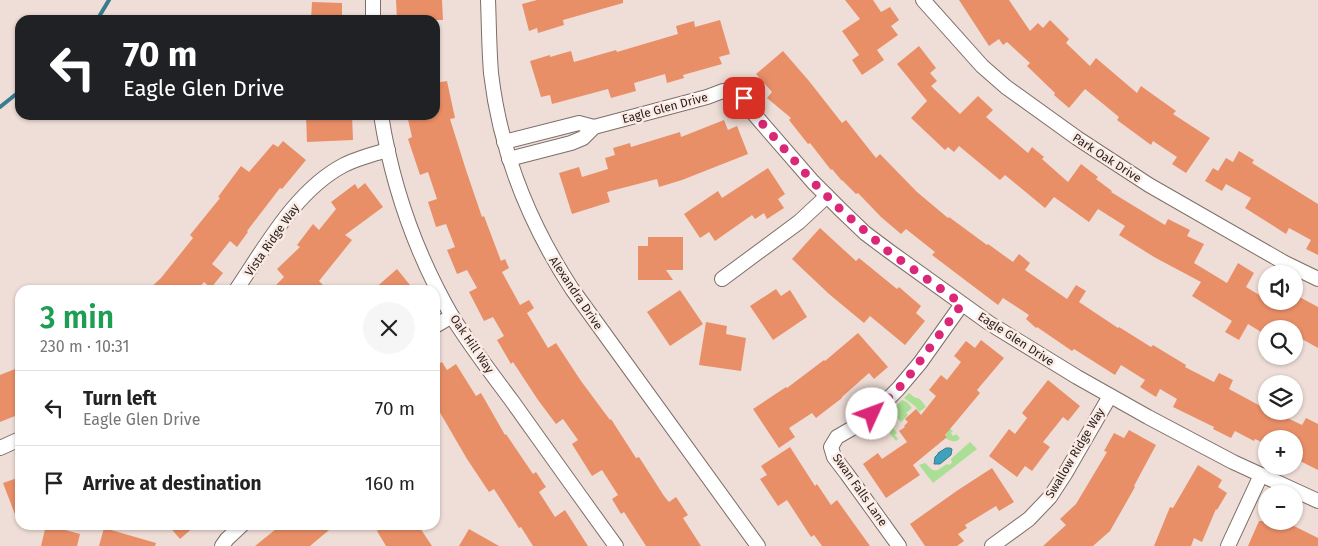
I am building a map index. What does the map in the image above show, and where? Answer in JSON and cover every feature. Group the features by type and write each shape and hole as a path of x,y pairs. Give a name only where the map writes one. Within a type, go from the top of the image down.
{"street":[{"path":"373,0 374,15"},
{"name":"Alexandra Drive","path":"488,0 489,50 495,99 504,142 508,159 542,240 572,289 758,546"},
{"name":"Park Oak Drive","path":"922,0 982,66 1006,87 1077,138 1149,186 1284,263 1318,279"},
{"name":"Eagle Glen Drive","path":"504,142 579,123 594,127 723,91 734,91 744,98 754,114 827,196 889,252 1033,351 1110,396 1258,474"},
{"name":"Oak Hill Way","path":"382,120 401,197 414,234 437,285"},
{"name":"Eagle Glen Drive","path":"508,159 571,143 583,138 594,127"},
{"path":"548,130 553,148"},
{"name":"Vista Ridge Way","path":"239,285 285,218 309,191 328,175 346,164 359,158 388,150"},
{"path":"722,278 800,222 827,196"},
{"name":"Oak Hill Way","path":"440,292 452,316 475,350 616,546"},
{"name":"Swan Falls Lane","path":"899,546 834,457 831,447 837,437 858,425 872,414 898,389 920,363 962,304"},
{"path":"440,323 452,316"},
{"name":"Swallow Ridge Way","path":"992,546 1029,519 1050,497 1110,396"},
{"path":"0,448 15,441"},
{"path":"1228,546 1261,475"},
{"name":"Eagle Glen Drive","path":"1261,475 1318,501"},
{"path":"222,546 237,530"}],"green space":[{"path":"909,393 920,399 926,407 919,412 915,406 904,398"},
{"path":"902,400 907,402 912,408 906,413 908,415 901,422 891,411"},
{"path":"884,417 897,433 895,435 898,439 896,441 878,422"},
{"path":"947,427 953,431 951,433 953,436 956,434 960,438 957,441 954,442 946,439"},
{"path":"970,442 977,449 933,483 919,465 925,463 934,470 947,464 949,465 952,463 951,459"}],"water":[{"path":"946,448 952,449 951,455 940,464 934,464 938,453"}],"building":[{"path":"396,0 442,0 443,20 440,20 440,15 397,15"},
{"path":"537,0 623,0 623,3 563,20 564,25 538,33 537,28 529,31 522,4"},
{"path":"845,0 873,0 881,12 890,7 899,20 891,26 898,35 877,50 884,60 862,75 852,60 859,55 842,31 860,19"},
{"path":"959,0 1009,0 1030,31 1038,23 1043,28 1050,20 1069,39 1066,43 1090,66 1096,58 1137,93 1141,86 1176,111 1173,114 1210,138 1186,173 1172,164 1177,157 1153,141 1151,145 1117,120 1119,117 1085,89 1069,108 1027,66 1030,63 1007,42 1003,45 999,39 989,46"},
{"path":"312,2 342,3 342,15 311,15"},
{"path":"720,20 730,54 719,57 722,64 683,75 684,78 667,83 665,74 634,83 636,91 611,98 608,89 552,104 550,95 541,97 530,61 571,51 574,62 616,50 617,52 678,34 676,26 694,21 695,27"},
{"path":"919,46 936,68 930,73 937,81 931,86 960,114 978,96 993,110 986,117 1028,153 1032,147 1044,157 1042,159 1068,182 1081,164 1098,177 1096,179 1111,192 1165,225 1168,219 1190,230 1187,236 1204,244 1194,263 1227,283 1238,263 1254,273 1246,287 1258,294 1258,310 1303,310 1303,299 1318,307 1318,348 1303,340 1303,320 1258,320 1258,330 1248,324 1239,340 1225,332 1232,321 1192,296 1201,282 1154,257 1119,235 1125,226 1098,209 1089,222 1054,197 1045,208 1005,175 1000,180 959,146 954,152 948,147 945,150 911,118 927,101 897,64"},
{"path":"783,51 842,123 846,120 876,158 880,154 917,192 948,218 1013,262 1019,254 1030,263 1025,270 1067,299 1076,285 1086,291 1079,302 1118,328 1151,347 1153,345 1186,365 1185,367 1214,382 1219,373 1233,380 1229,389 1258,405 1258,420 1292,420 1302,425 1306,418 1318,424 1318,470 1303,462 1303,430 1258,430 1258,440 1255,439 1254,441 1235,431 1231,438 1213,429 1214,427 1173,407 1177,399 1160,389 1156,397 1140,387 1145,380 1121,365 1115,375 1036,328 1026,319 1029,315 1003,298 998,305 932,255 935,252 906,229 901,234 858,193 856,194 842,181 810,143 808,144 789,120 791,118 767,98 772,92 756,74"},
{"path":"447,81 455,118 450,119 466,170 482,217 484,216 501,261 505,259 509,268 502,272 520,305 529,300 534,308 527,313 548,348 556,343 581,381 611,419 636,458 639,457 664,496 669,502 676,497 688,515 683,518 701,546 646,546 624,512 621,514 612,499 618,495 602,470 592,476 572,444 578,440 563,419 556,424 513,362 511,364 497,340 504,336 493,317 484,321 469,292 477,288 467,270 457,274 447,250 455,247 446,224 436,227 428,202 437,199 428,172 420,175 408,139 412,137 408,120 440,120 440,82"},
{"path":"306,120 352,120 353,140 307,142"},
{"path":"724,120 728,130 737,126 748,154 659,187 657,179 607,192 610,202 572,214 559,173 579,167 582,177 608,169 605,158 615,155 613,148 630,143 631,147 680,132 681,137"},
{"path":"283,141 306,160 282,189 280,188 237,247 230,241 212,264 223,273 213,285 208,285 204,282 201,285 153,285 193,238 190,235 220,198 218,197 241,166 249,172 273,144 278,147"},
{"path":"1239,151 1254,160 1252,163 1318,204 1318,255 1306,249 1311,240 1289,228 1286,234 1245,208 1251,198 1226,184 1222,191 1205,181 1213,168 1218,171 1226,158 1233,162"},
{"path":"768,168 785,194 778,199 784,208 767,219 764,213 755,219 752,215 715,241 709,232 700,238 684,214 718,191 722,198"},
{"path":"365,183 383,207 345,235 352,240 319,281 323,285 276,285 284,277 277,269 300,247 297,245 313,224 319,230 336,209 331,202 355,184 358,189"},
{"path":"820,228 856,261 859,258 897,289 899,287 921,306 916,313 925,321 905,345 870,316 864,323 829,294 792,259"},
{"path":"648,237 683,237 683,270 666,270 673,280 638,280 638,246 648,246"},
{"path":"397,269 410,285 379,285"},
{"path":"776,289 781,296 790,290 807,317 773,340 750,306"},
{"path":"680,290 703,324 670,346 647,312"},
{"path":"706,322 727,326 726,334 746,338 741,371 699,365"},
{"path":"858,333 888,367 874,379 869,373 842,398 816,418 812,413 789,428 795,437 779,448 753,409 825,361"},
{"path":"981,340 1004,358 977,390 980,393 945,435 947,437 913,465 920,475 886,498 863,464 878,453 882,459 907,442 899,431 908,422 905,419 916,409 921,415 936,396 929,390 941,375 947,380 961,362 954,356 966,341 975,348"},
{"path":"442,362 447,370 456,364 476,396 481,393 505,435 533,474 536,472 546,487 539,492 555,517 565,510 588,546 533,546 494,489 489,492 440,413 440,363"},
{"path":"15,369 15,416 0,422 0,375"},
{"path":"1048,380 1080,406 1068,421 1063,417 1043,442 1050,447 1032,471 1025,466 1017,477 989,456 1009,429 1015,434 1027,418 1022,413"},
{"path":"1129,430 1156,445 1110,531 1093,546 1043,546 1066,525 1060,519 1076,504 1107,452 1104,451 1114,433 1124,438"},
{"path":"790,447 815,486 817,484 831,505 837,500 870,546 822,546 814,535 811,537 787,500 778,506 760,479 767,475 761,466"},
{"path":"1198,465 1222,480 1218,487 1227,493 1216,509 1202,542 1194,538 1191,546 1154,546 1170,507 1173,508"},
{"path":"992,468 1014,502 999,511 996,506 965,525 967,528 958,534 964,541 957,546 925,546 910,524"},
{"path":"15,479 15,514 3,483"},
{"path":"1258,523 1258,530 1302,530 1318,538 1318,546 1248,546"},
{"path":"469,529 499,546 459,546"},
{"path":"45,530 65,530 80,534 77,546 41,546"},
{"path":"103,530 111,530 156,543 155,546 99,546"},
{"path":"172,530 190,530 180,539"},
{"path":"275,530 329,530 310,546 255,546"},
{"path":"421,530 432,546 386,546 377,531"}],"waterway":[{"path":"100,15 109,0"},
{"path":"0,107 15,95"}],"route":[{"path":"744,98 754,114 813,182 841,210 889,252 962,304 920,363 898,389 872,414"}]}
